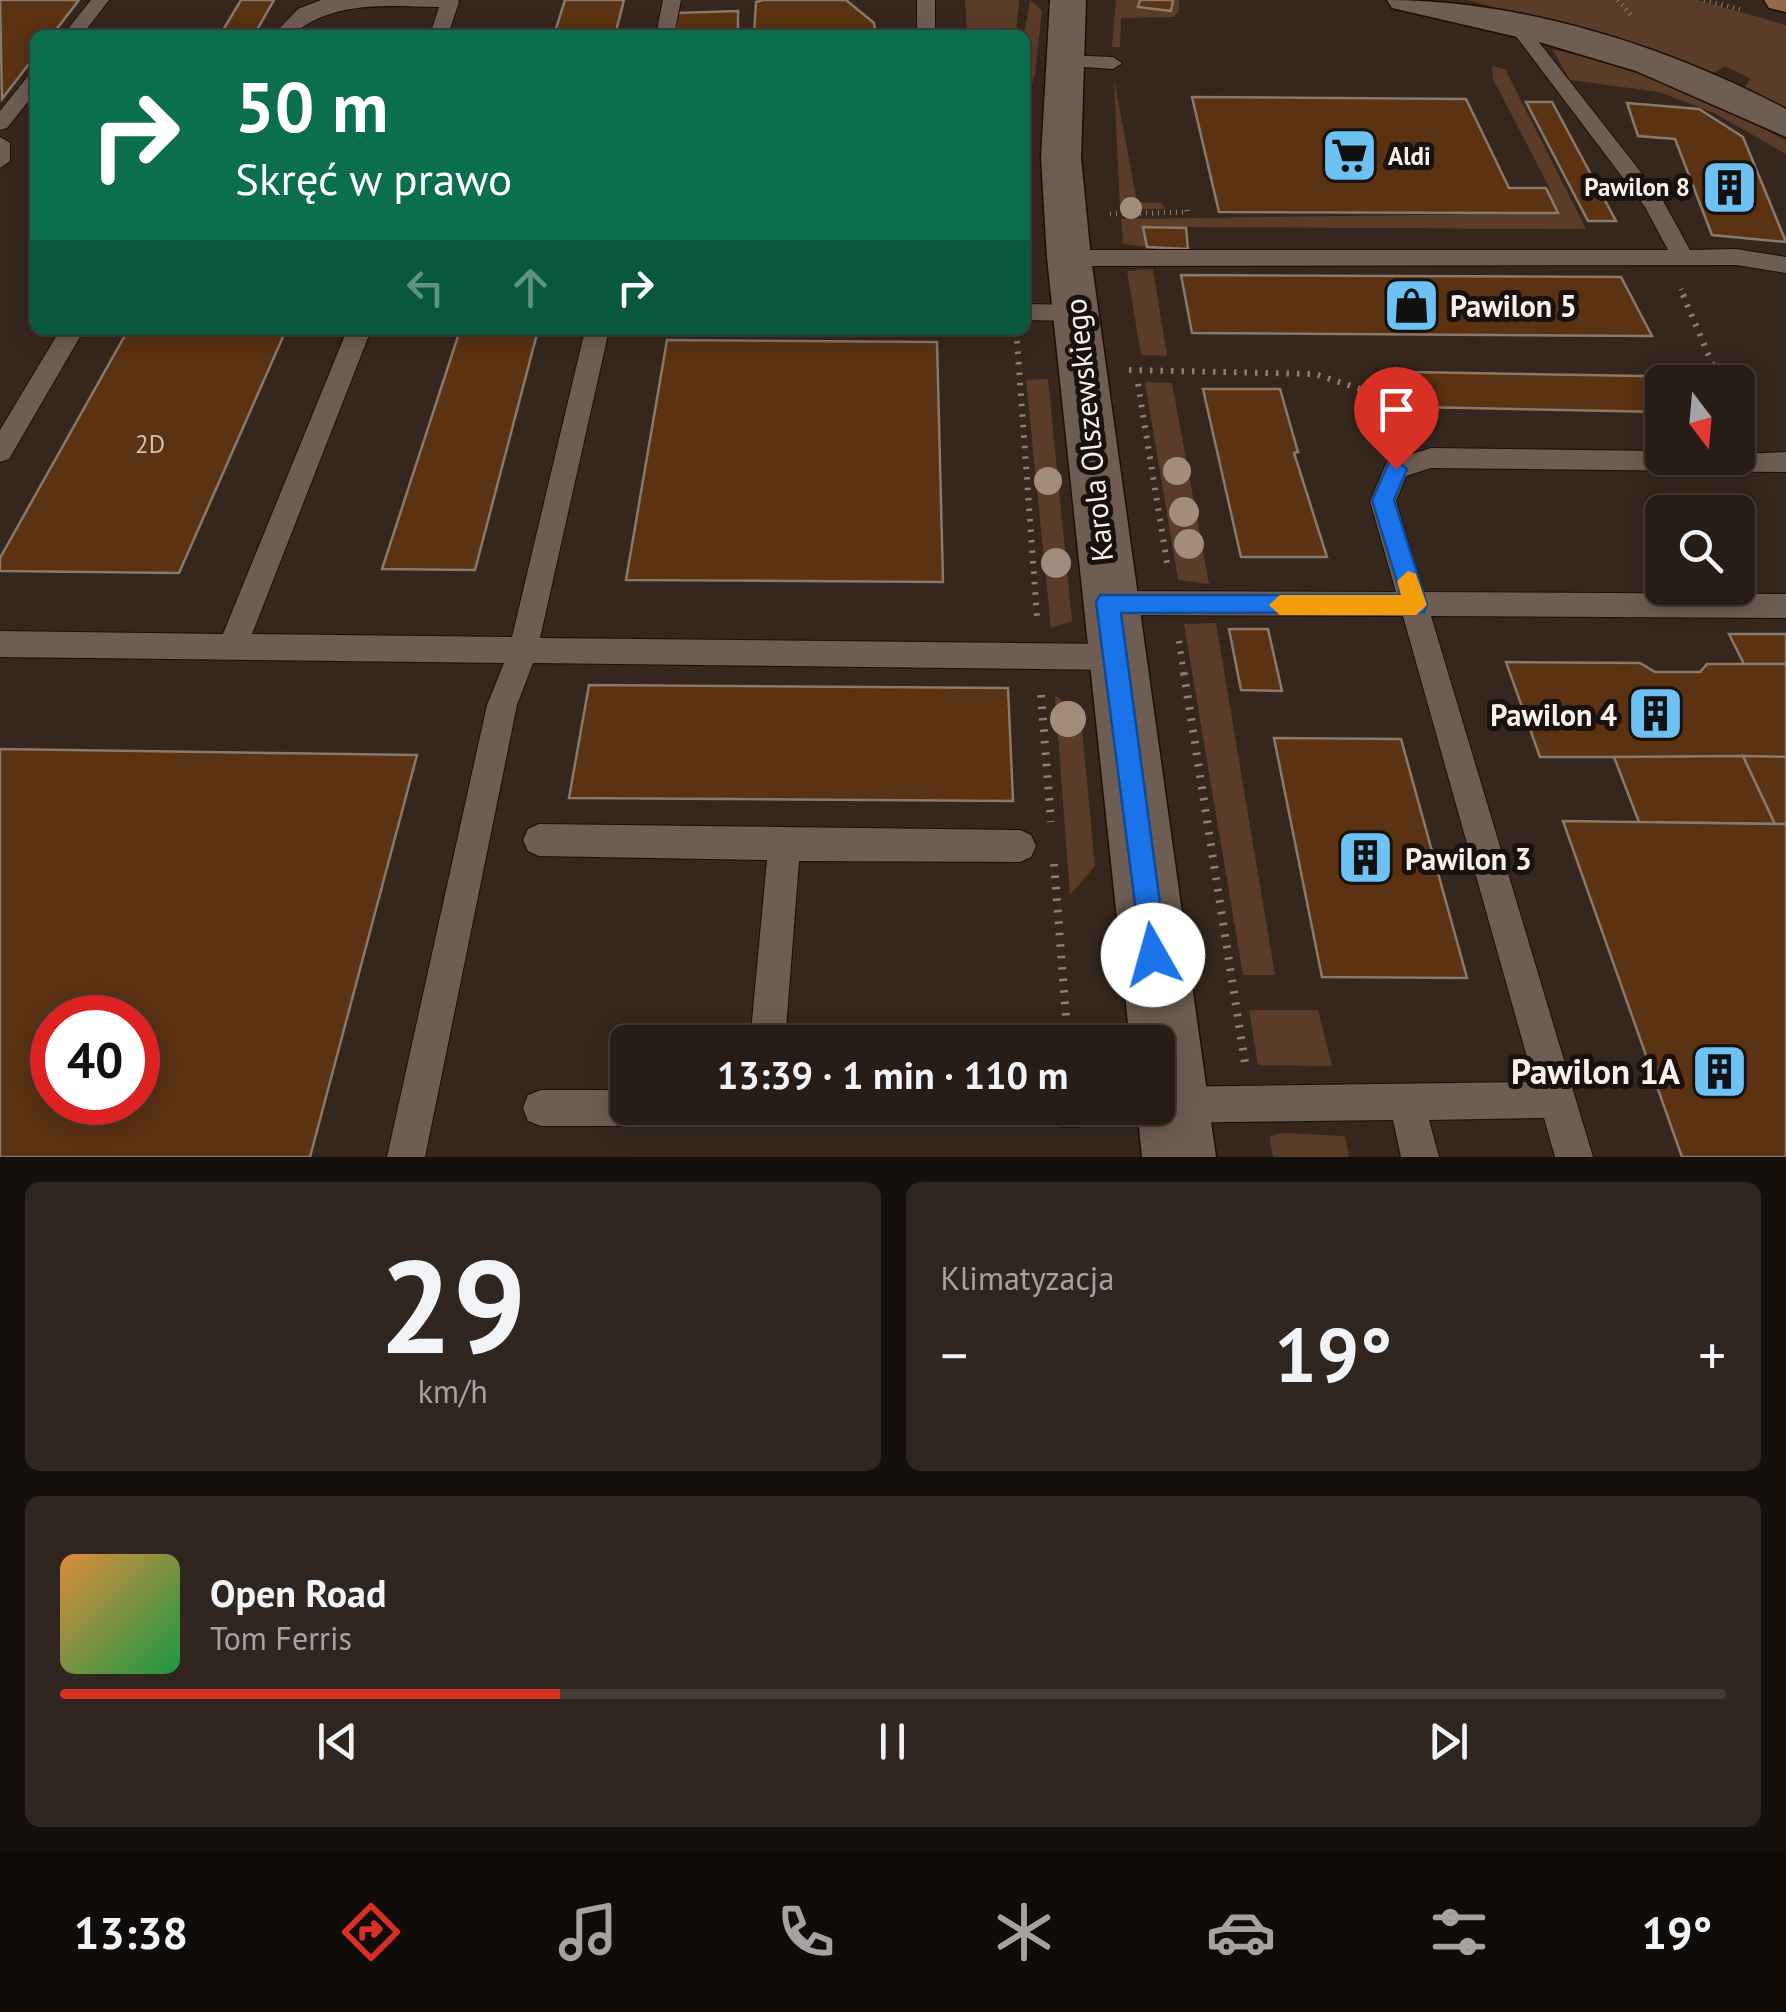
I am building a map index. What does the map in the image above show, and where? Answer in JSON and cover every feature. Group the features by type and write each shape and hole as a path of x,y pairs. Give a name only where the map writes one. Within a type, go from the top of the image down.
{"street":[{"name":"Karola Olszewskiego","path":"1068,0 1088,62 1061,158 1069,258 1050,312 1108,602 1158,1025"},
{"path":"1405,0 1518,27 1698,82 1750,104 1786,125"}],"lane":[{"path":"76,30 100,0"},
{"path":"666,30 672,0"},
{"path":"926,0 926,30"},
{"path":"315,30 332,1"},
{"path":"287,30 304,13 332,1 450,1 440,30"},
{"path":"1518,27 1654,204 1674,257"},
{"path":"0,124 30,86"},
{"path":"0,143 0,161"},
{"path":"1069,258 1736,257 1786,265"},
{"path":"0,452 69,335"},
{"path":"233,645 357,335"},
{"path":"406,1157 502,705 523,650 596,335"},
{"path":"1574,1157 1383,500 1396,469 1431,458 1786,462"},
{"path":"1108,602 1786,606"},
{"path":"0,644 1114,658"},
{"path":"540,840 1020,846"},
{"path":"768,1025 784,845"},
{"path":"1175,1122 1406,1100 1557,1100"},
{"path":"1406,1100 1420,1157"},
{"path":"541,1108 610,1108"}],"path":[{"path":"1102,214 1187,212 1186,205"},
{"path":"1674,257 1714,365"},
{"path":"1123,369 1315,374 1366,391 1396,469"}],"shaded area":[{"path":"965,0 1019,0 1016,30 967,30"},
{"path":"1030,0 1042,10 1030,90 1030,30 1025,30"},
{"path":"1116,0 1140,0 1139,7 1171,11 1173,0 1179,0 1179,11 1174,17 1121,18 1120,47 1112,47"},
{"path":"1467,0 1697,0 1786,25 1786,114 1742,89 1751,79 1725,66 1712,74 1590,34"},
{"path":"1552,49 1644,76 1730,111 1786,141 1786,154 1714,113 1659,92 1570,80"},
{"path":"1492,66 1505,69 1586,229 1144,227 1147,247 1123,244 1121,219 1557,213 1548,185 1493,79"},
{"path":"1114,79 1137,202 1161,203 1166,209 1120,209"},
{"path":"1153,269 1167,356 1141,355 1127,271"},
{"path":"1048,379 1072,621 1051,628 1026,380"},
{"path":"1145,382 1172,383 1209,584 1178,580"},
{"path":"1216,623 1275,975 1243,975 1184,624"},
{"path":"1055,695 1073,710 1082,729 1095,866 1070,895"},
{"path":"1249,1010 1318,1010 1332,1066 1258,1065"},
{"path":"1281,1133 1345,1136 1349,1157 1273,1157 1269,1137"}],"building":[{"path":"0,0 79,0 56,30 30,30 30,63 2,99"},
{"path":"241,0 274,0 257,30 223,30"},
{"path":"565,0 624,0 616,30 556,30"},
{"path":"846,0 874,23 875,30 754,30 756,2"},
{"path":"1140,0 1173,0 1171,11 1138,7"},
{"path":"738,11 738,30 675,30 677,13"},
{"name":"Aldi","path":"1192,97 1466,99 1509,188 1546,188 1558,213 1219,212"},
{"path":"1526,102 1552,102 1616,221 1588,221"},
{"name":"Pawilon 8","path":"1627,103 1699,109 1743,137 1786,242 1712,235 1675,139 1638,136"},
{"path":"1143,227 1186,228 1188,249 1147,247"},
{"name":"Pawilon 5","path":"1181,275 1621,277 1652,336 1192,333"},
{"path":"125,335 284,335 179,573 0,571 0,558"},
{"path":"458,335 537,335 475,570 382,569"},
{"path":"667,340 937,342 943,582 626,580"},
{"path":"1408,372 1645,376 1645,412 1419,407"},
{"path":"1203,389 1280,389 1298,452 1294,453 1327,557 1241,557"},
{"path":"1229,629 1268,629 1282,691 1241,690"},
{"path":"1729,634 1786,634 1786,664 1744,664"},
{"name":"Pawilon 4","path":"1506,662 1640,663 1655,672 1700,672 1707,664 1786,664 1786,757 1540,757"},
{"path":"589,685 1008,688 1013,801 569,798"},
{"name":"Pawilon 3","path":"1274,738 1401,739 1467,978 1322,977"},
{"path":"0,749 417,755 310,1157 0,1157"},
{"path":"1743,756 1775,824 1639,822 1614,757"},
{"path":"1743,756 1786,757 1786,824 1775,824"},
{"name":"Pawilon 1A","path":"1563,821 1786,824 1786,1157 1682,1157"}],"slow traffic":[{"path":"1280,605 1416,605 1408,581"}],"place":[{"name":"Aldi","path":"1349,156"},
{"name":"Pawilon 8","path":"1729,187"},
{"name":"Pawilon 5","path":"1411,305"},
{"name":"Pawilon 4","path":"1656,714"},
{"name":"Pawilon 3","path":"1366,858"},
{"name":"Pawilon 1A","path":"1719,1071"}],"route":[{"path":"1153,955 1108,602 1416,605 1383,500 1396,469"}]}
